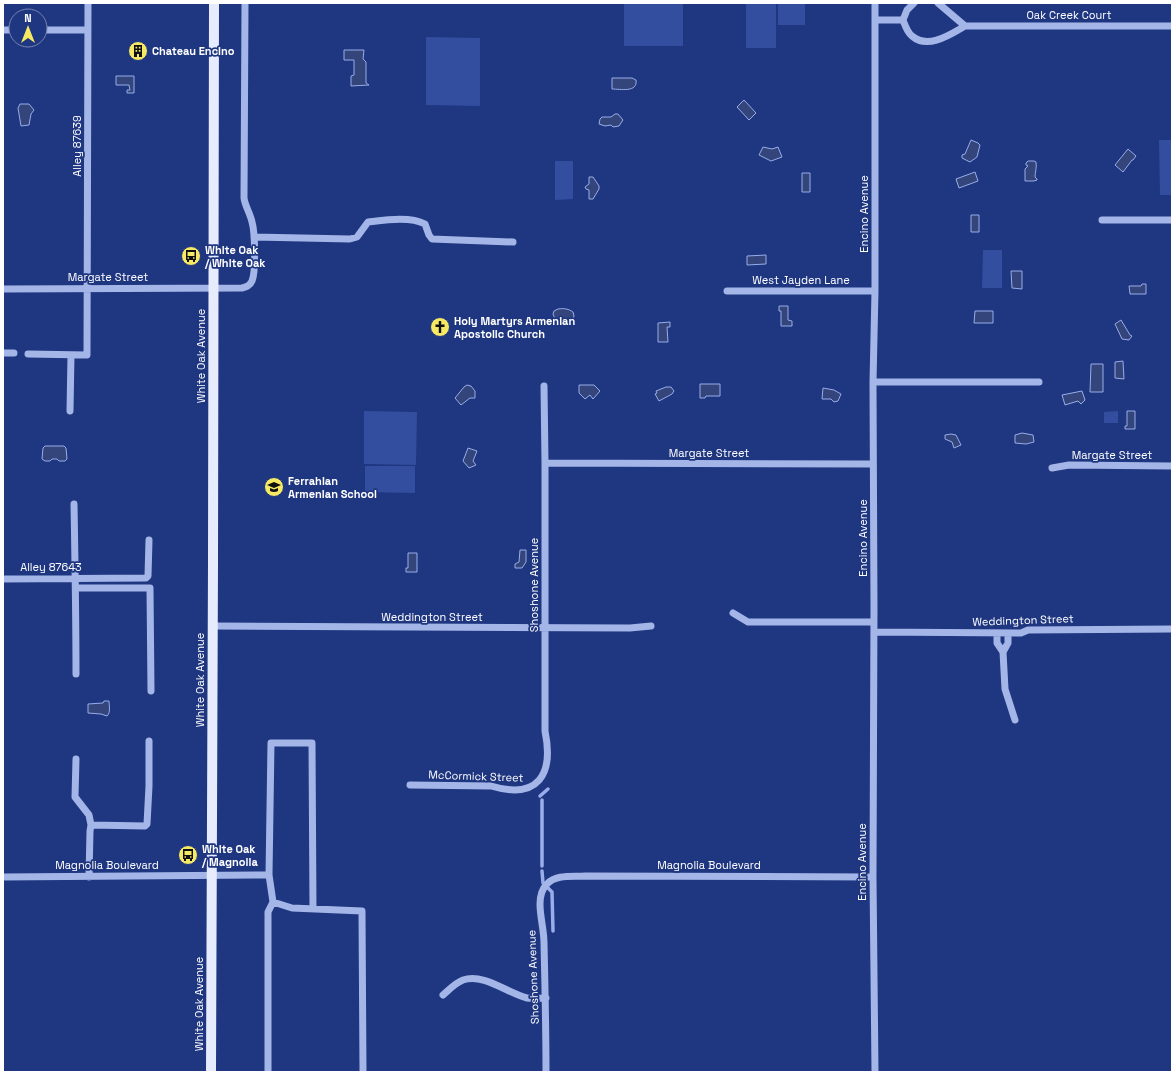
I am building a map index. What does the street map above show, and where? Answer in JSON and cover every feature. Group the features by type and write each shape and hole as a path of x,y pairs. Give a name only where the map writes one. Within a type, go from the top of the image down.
{"main road":[{"name":"White Oak Avenue","path":"211,1072 212,626 214,563 214,3"}],"street":[{"name":"Alley 87639","path":"71,355 87,355 88,3"},
{"path":"213,288 242,288 248,286 252,282 254,273 254,238 252,221 245,205 244,198 245,3"},
{"name":"Encino Avenue","path":"874,1072 873,382 875,291 875,3"},
{"path":"875,20 903,20 907,10 914,3"},
{"path":"938,3 965,26"},
{"name":"Oak Creek Court","path":"903,20 912,36 922,42 943,38 965,26 1172,26"},
{"path":"48,30 88,30"},
{"path":"254,238 350,239 357,237 368,222 385,220 418,220 425,224 432,240 513,242"},
{"path":"1102,220 1172,220"},
{"name":"Margate Street","path":"3,289 213,288"},
{"name":"West Jayden Lane","path":"727,290 875,291"},
{"path":"3,353 14,353"},
{"path":"28,354 71,355 70,411"},
{"path":"873,382 1039,382"},
{"name":"Shoshone Avenue","path":"539,781 545,771 548,758 545,731 544,386"},
{"name":"Margate Street","path":"545,464 873,464"},
{"name":"Margate Street","path":"1052,468 1069,465 1172,466"},
{"path":"74,504 76,674"},
{"name":"Alley 87643","path":"3,579 146,578 148,576 149,540"},
{"path":"76,588 150,588 151,691"},
{"path":"733,613 748,622 874,622"},
{"name":"Weddington Street","path":"212,626 545,628 630,628 651,626"},
{"name":"Weddington Street","path":"874,632 1021,633 1028,630 1172,629"},
{"path":"997,633 997,643 1003,652 1005,689 1015,720"},
{"path":"1003,652 1008,643 1008,633"},
{"path":"91,826 145,826 147,824 149,741"},
{"path":"268,1072 268,912 274,902 269,875 271,743 312,743 313,909"},
{"path":"76,759 75,797 89,815 91,826 89,876"},
{"name":"McCormick Street","path":"410,785 491,786 504,790 518,790 530,788 539,781"},
{"name":"Magnolia Boulevard","path":"3,877 269,875"},
{"name":"Magnolia Boulevard","path":"547,883 556,878 585,876 873,876"},
{"name":"Shoshone Avenue","path":"546,1072 544,932 540,902 547,883"},
{"path":"274,902 292,908 362,911 362,1072"},
{"path":"443,995 455,984 462,980 470,979 484,980 528,998 546,998"}],"shaded area":[{"path":"624,3 683,3 683,46 624,46"},
{"path":"746,3 776,3 776,48 746,48"},
{"path":"778,3 805,3 805,25 778,25"},
{"path":"426,37 480,38 480,106 426,105"},
{"path":"344,50 364,50 363,59 366,62 366,83 369,85 351,86 351,76 354,75 354,60 344,60"},
{"path":"116,76 134,76 134,93 127,93 127,90 130,90 129,85 116,85"},
{"path":"612,78 632,78 636,80 636,84 631,89 612,89"},
{"path":"744,100 756,113 749,120 737,107"},
{"path":"20,104 29,104 34,110 31,114 29,125 21,126 18,108"},
{"path":"618,114 623,120 619,126 613,127 611,125 605,126 599,124 602,117 611,117"},
{"path":"971,140 980,145 977,157 970,162 962,158 962,155 965,154"},
{"path":"1159,140 1172,140 1172,195 1160,195"},
{"path":"763,147 772,149 778,147 782,157 771,161 759,155"},
{"path":"1128,149 1136,156 1123,172 1115,165"},
{"path":"555,161 573,161 573,199 555,200"},
{"path":"1028,161 1036,162 1035,177 1037,180 1025,181 1025,169 1028,166 1026,163"},
{"path":"975,172 978,181 959,188 956,179"},
{"path":"802,173 810,173 810,192 802,192"},
{"path":"589,177 593,177 599,186 599,189 593,199 589,199 589,190 585,187 589,184"},
{"path":"971,215 979,215 979,232 971,232"},
{"path":"983,250 1002,250 1002,288 982,288"},
{"path":"766,255 766,264 747,265 747,256"},
{"path":"1011,271 1022,271 1022,289 1012,288"},
{"path":"1142,284 1146,284 1146,294 1130,294 1129,286 1141,286"},
{"path":"779,306 788,306 788,320 792,321 792,326 781,326 781,311 779,311"},
{"path":"558,309 566,309 573,312 573,319 555,319 553,314 554,311"},
{"path":"975,311 993,311 993,323 974,323"},
{"path":"1121,320 1132,336 1129,340 1122,339 1115,324"},
{"path":"670,322 670,327 667,327 668,342 658,342 658,323"},
{"path":"1123,361 1124,379 1115,378 1115,362"},
{"path":"1091,364 1103,364 1103,392 1090,392"},
{"path":"700,384 720,384 720,396 706,396 705,398 700,398"},
{"path":"467,385 471,386 475,391 475,398 470,398 461,405 455,398"},
{"path":"579,385 594,385 600,391 593,399 590,395 585,399 579,393"},
{"path":"666,387 671,387 674,391 672,394 659,401 655,394 657,393 656,391"},
{"path":"823,388 834,390 841,394 838,401 834,402 831,399 822,399"},
{"path":"1082,391 1085,400 1081,404 1078,401 1065,405 1062,395"},
{"path":"364,411 417,412 416,465 364,464"},
{"path":"1118,411 1118,423 1104,423 1104,412"},
{"path":"1127,411 1135,411 1135,429 1125,429 1125,426 1127,426"},
{"path":"1022,433 1033,435 1034,442 1026,444 1015,443 1015,435"},
{"path":"945,435 956,435 961,445 954,448 952,442 945,439"},
{"path":"45,446 64,446 66,448 67,459 65,461 52,459 50,461 45,461 42,459 43,448"},
{"path":"468,448 477,451 473,461 476,465 469,468 463,461"},
{"path":"365,466 415,466 415,493 365,492"},
{"path":"520,550 526,550 526,562 522,568 515,568 515,564 519,562"},
{"path":"408,553 417,553 417,572 406,572 406,568 408,568"},
{"path":"104,701 109,701 109,711 107,716 88,713 88,704 103,703"}],"waterway":[{"path":"540,796 548,789"},
{"path":"542,800 542,866"},
{"path":"542,871 543,883 552,892 553,931"}],"place":[{"name":"Chateau Encino","path":"138,51"},
{"name":"White Oak / White Oak","path":"191,256"},
{"name":"Holy Martyrs Armenian Apostolic Church","path":"440,327"},
{"name":"Ferrahian Armenian School","path":"274,487"},
{"name":"White Oak / Magnolia","path":"188,855"}]}
